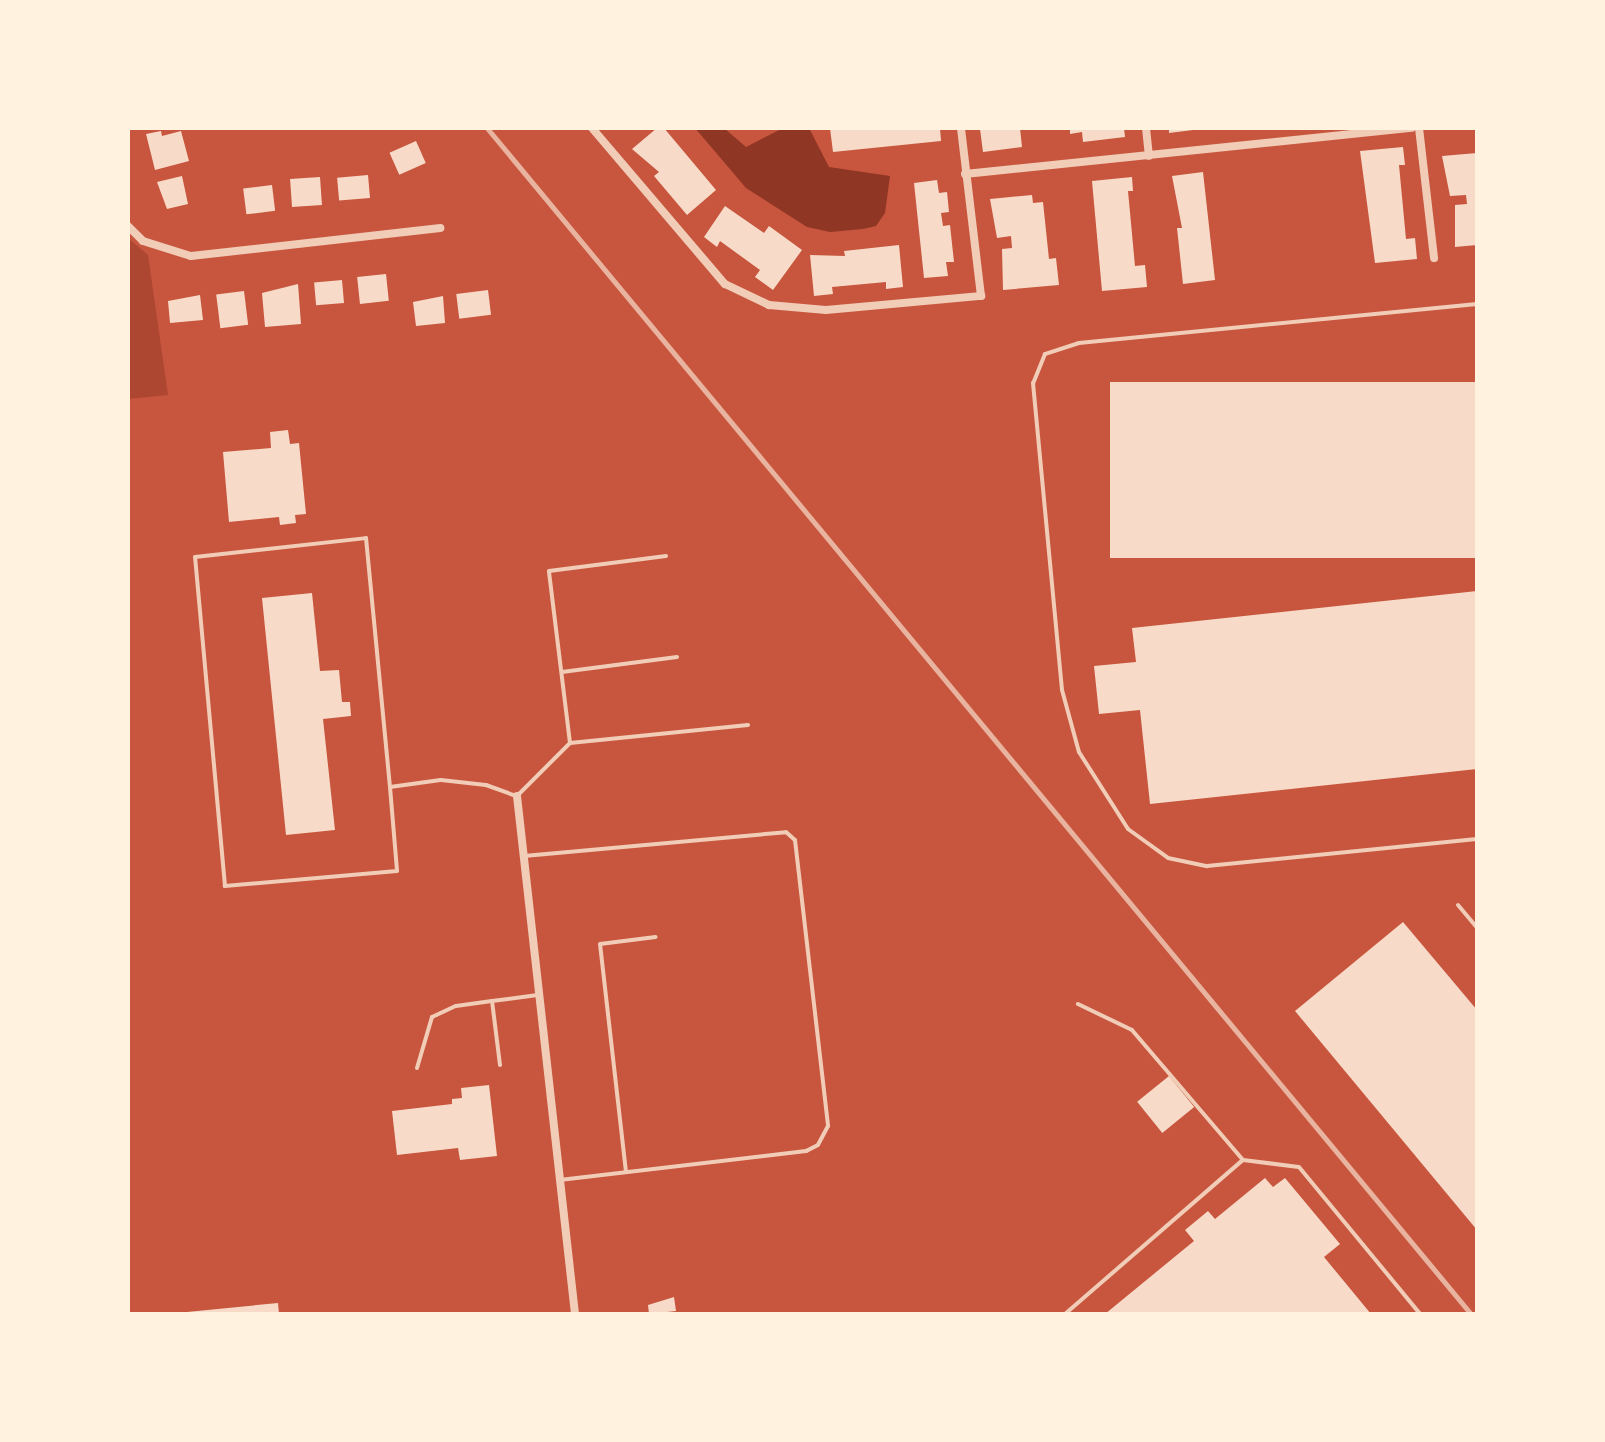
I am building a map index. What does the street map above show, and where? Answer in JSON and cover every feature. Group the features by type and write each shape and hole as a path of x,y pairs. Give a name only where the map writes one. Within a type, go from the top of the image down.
{"street":[{"path":"592,128 725,284 748,298 826,310 981,296 961,128"},
{"path":"1146,128 1149,156"},
{"path":"965,174 1412,128"},
{"path":"1419,128 1434,258"},
{"path":"128,226 143,241 191,256 440,228"},
{"path":"517,796 575,1314"}],"lane":[{"path":"1477,304 1079,343 1045,354 1033,383 1062,690 1079,752 1128,829 1168,858 1207,866 1477,839"},
{"path":"366,538 390,787 397,871 225,886 195,557 366,538"},
{"path":"570,743 549,571 666,556"},
{"path":"562,672 677,657"},
{"path":"390,787 441,780 486,785 517,796 570,743 748,725"},
{"path":"524,856 786,832 795,840 828,1126 818,1145 806,1151 560,1180"},
{"path":"1458,905 1477,928"},
{"path":"626,1172 600,944 656,937"},
{"path":"417,1068 432,1017 456,1006 540,994"},
{"path":"492,1001 500,1065"},
{"path":"1078,1004 1132,1030 1243,1160 1299,1167 1420,1314"},
{"path":"1065,1314 1243,1160"}],"shaded area":[{"path":"695,128 724,128 746,147 783,128 809,128 829,167 890,176 885,213 876,226 863,229 830,232 807,227 746,188"},
{"path":"128,238 148,255 168,395 128,399"}],"building":[{"path":"657,128 664,128 716,190 687,215 654,176 659,172 632,149"},
{"path":"830,128 940,128 941,141 833,152"},
{"path":"1020,128 1022,147 983,152 980,129"},
{"path":"1070,128 1124,128 1125,137 1083,142 1082,132 1070,134"},
{"path":"1169,128 1193,128 1193,130 1169,133"},
{"path":"161,131 162,136 181,131 189,161 155,170 146,134"},
{"path":"416,141 426,163 399,175 390,153"},
{"path":"1403,147 1405,165 1399,165 1406,239 1415,238 1417,259 1375,263 1360,151"},
{"path":"1477,153 1477,245 1455,247 1455,205 1467,204 1466,195 1450,196 1442,156"},
{"path":"1203,172 1215,280 1183,284 1177,228 1182,228 1172,176"},
{"path":"368,175 370,198 339,201 337,178"},
{"path":"182,176 188,204 167,209 157,182"},
{"path":"320,177 322,205 292,207 290,179"},
{"path":"1132,177 1133,191 1128,191 1135,266 1145,265 1147,287 1102,291 1092,181"},
{"path":"937,180 939,193 947,192 949,212 941,213 943,226 950,225 954,262 946,262 948,276 924,278 914,183"},
{"path":"272,185 275,211 246,214 243,189"},
{"path":"1032,195 1033,203 1043,202 1049,259 1056,258 1059,285 1003,290 1002,249 1012,248 1011,236 997,238 990,199"},
{"path":"725,206 764,233 769,226 802,250 773,290 755,277 760,270 720,241 717,247 704,237"},
{"path":"899,245 903,287 886,289 886,282 832,287 833,294 814,296 810,255 845,256 844,251"},
{"path":"386,274 389,301 360,304 357,277"},
{"path":"342,280 344,303 316,305 314,282"},
{"path":"298,284 301,324 265,327 262,293"},
{"path":"488,290 491,315 459,319 456,294"},
{"path":"244,291 248,325 220,328 216,294"},
{"path":"200,295 203,320 170,323 168,301"},
{"path":"443,296 445,323 416,326 413,302"},
{"path":"1110,382 1477,382 1477,558 1110,558"},
{"path":"288,430 290,444 299,443 306,514 295,515 296,523 280,525 279,517 229,522 223,452 271,448 270,432"},
{"path":"1477,591 1477,769 1150,804 1140,710 1099,714 1094,666 1136,662 1132,628"},
{"path":"312,593 320,671 339,670 342,702 350,702 351,716 323,719 335,830 286,835 262,598"},
{"path":"1403,922 1477,1010 1477,1230 1295,1011"},
{"path":"1169,1076 1194,1107 1162,1133 1137,1102"},
{"path":"489,1085 497,1156 460,1160 458,1148 397,1155 392,1111 452,1104 452,1099 462,1098 461,1088"},
{"path":"1265,1178 1273,1187 1285,1178 1340,1244 1324,1257 1371,1314 1105,1314 1194,1241 1185,1230 1208,1211 1215,1219"},
{"path":"674,1297 676,1311 649,1314 648,1305"},
{"path":"278,1303 279,1314 187,1314 187,1312"}],"railway":[{"path":"487,128 1471,1314"}]}
